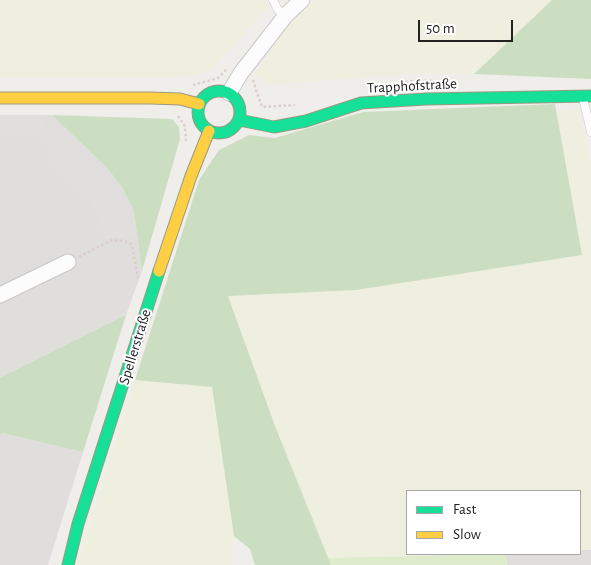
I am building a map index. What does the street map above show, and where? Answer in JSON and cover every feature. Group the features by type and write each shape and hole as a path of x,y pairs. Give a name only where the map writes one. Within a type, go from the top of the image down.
{"street":[{"path":"229,93 241,72 286,16 302,0"},
{"path":"218,90 229,93 235,97 240,108 239,120 232,129 222,133 209,131 202,126 198,115 199,104 206,94 218,90"},
{"name":"Trapphofstraße","path":"239,120 274,127 306,121 361,104 426,98 587,96"},
{"path":"0,98 150,98 180,99 199,104"},
{"name":"Spellerstraße","path":"68,565 94,458 191,176 209,131"},
{"path":"0,295 68,262"}],"lane":[{"path":"272,0 278,10 286,16"},
{"path":"587,96 591,132"}],"path":[{"path":"68,262 112,240 124,241 132,245 138,280"}],"shaded area":[{"path":"0,115 52,115 108,169 123,189 134,212 142,271 126,315 0,378"},
{"path":"0,116 44,116 44,125 38,135 0,136"},
{"path":"52,119 106,171 121,191 132,212 136,235 105,239 102,222 94,206 82,190 51,160 57,153 39,135"},
{"path":"2,433 83,452 48,565 0,565 0,437"},
{"path":"581,550 591,550 591,565 507,565 506,555 581,555"}],"green space":[{"path":"0,0 264,0 268,7 210,71 188,76 163,77 0,77"},
{"path":"315,0 552,0 474,74 423,73 271,84 256,74 287,27"},
{"path":"552,0 591,0 591,79 474,74"},
{"path":"555,104 582,255 356,290 228,296 275,426 331,565 255,565 250,549 234,536 212,387 135,380 199,180 219,150 249,135 275,138 363,112"},
{"path":"578,109 591,163 591,550 581,550 581,490 406,490 406,555 468,555 328,558 275,426 228,296 356,290 582,255 556,112"},
{"path":"52,115 172,119 179,127 180,139 142,271 134,212 123,189 108,169"},
{"path":"126,315 83,452 2,433 0,437 0,378"},
{"path":"135,380 212,387 234,536 232,565 77,565"},
{"path":"506,555 507,565 331,565 328,558"}],"traffic: fast":[{"path":"215,91 223,91 234,97 240,112 234,127 223,133 215,133 204,127 198,116 198,108 204,97 215,91"},
{"path":"239,120 274,127 306,121 361,103 426,99 591,96"},
{"path":"68,565 78,524 159,271"}],"traffic: slow":[{"path":"0,98 150,98 180,99 199,104"},
{"path":"159,271 191,176 209,131"}]}
